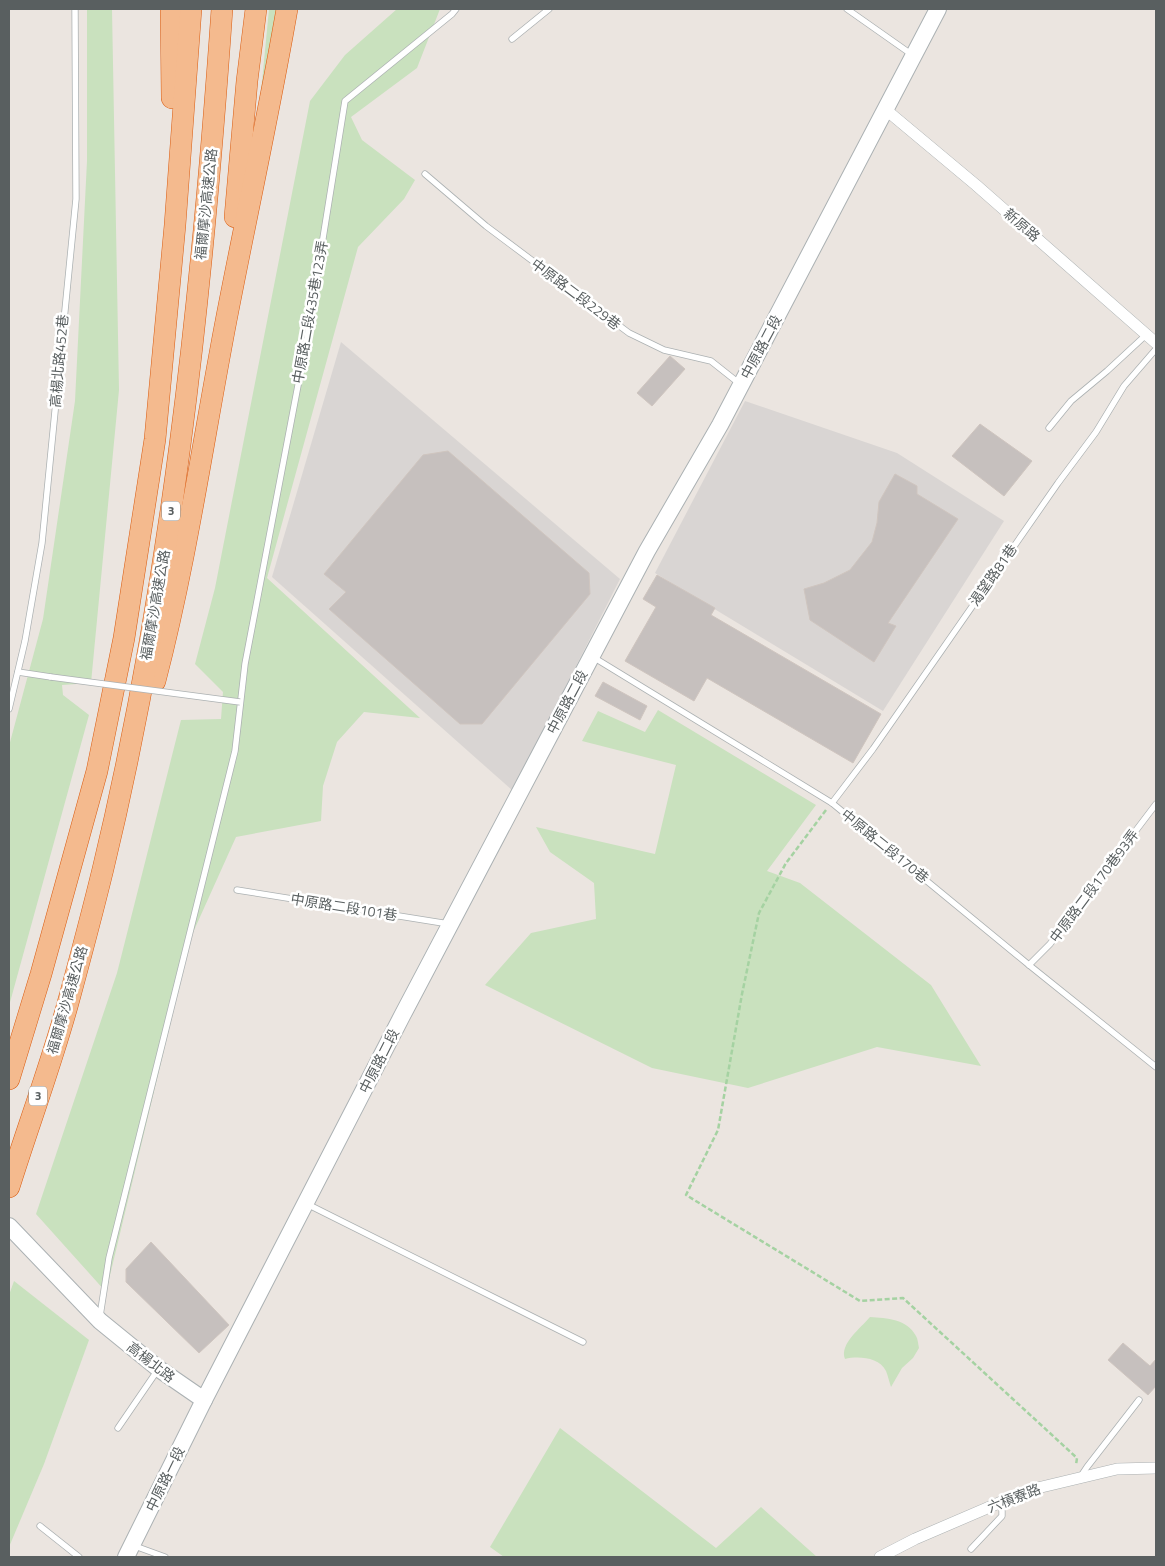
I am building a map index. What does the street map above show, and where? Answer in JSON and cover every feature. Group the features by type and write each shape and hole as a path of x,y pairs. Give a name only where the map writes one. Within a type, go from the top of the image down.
{"highway":[{"path":"171,9 174,225"},
{"name":"福爾摩沙高速公路","path":"9,1080 98,771 124,638 155,439 191,9"},
{"name":"福爾摩沙高速公路","path":"9,1187 67,1006 103,868 126,765 152,631 175,485 211,165 222,9"},
{"path":"226,322 244,117 256,9"},
{"path":"103,868 168,634 188,538 226,322 287,9"}],"street":[{"name":"中原路二段","path":"204,1400 450,924 647,551 742,385 938,9"},
{"name":"新原路","path":"885,109 976,184 1156,343"},
{"name":"高楊北路","path":"9,1226 100,1321 158,1369 204,1400"},
{"name":"中原路一段","path":"129,1551 204,1400"},
{"name":"六槓寮路","path":"880,1557 915,1539 1029,1490 1117,1469 1156,1468"}],"lane":[{"name":"高楊北路452巷","path":"9,709 25,640 42,543 76,199 75,9"},
{"name":"中原路二段435巷123弄","path":"100,1321 108,1258 235,751 245,664 307,338 345,101 456,9"},
{"path":"512,39 549,9"},
{"path":"847,9 913,55"},
{"name":"中原路二段229巷","path":"425,174 486,226 629,334 664,350 711,361 742,385"},
{"path":"1049,428 1071,401 1147,334"},
{"name":"渴望路81巷","path":"832,803 873,749 1058,483 1096,432 1124,386 1156,349"},
{"name":"中原路二段170巷","path":"592,656 832,803 1156,1067"},
{"path":"18,672 240,702"},
{"name":"中原路二段170巷93弄","path":"1029,965 1050,944 1156,804"},
{"name":"中原路二段101巷","path":"237,890 450,924"},
{"path":"306,1203 583,1342"},
{"path":"118,1428 158,1369"},
{"path":"1080,1478 1086,1467 1139,1400"},
{"path":"971,1549 1002,1516 1002,1502"},
{"path":"40,1526 79,1557"},
{"path":"129,1551 165,1557"}],"path":[{"path":"832,803 786,863 760,913 742,994 718,1130 686,1196 860,1301 903,1298 1077,1458 1076,1465 1071,1469"}],"shaded area":[{"path":"341,342 620,579 513,791 272,577"},
{"path":"745,401 897,453 1004,521 883,711 655,573"}],"green space":[{"path":"87,9 112,9 119,390 91,683 62,685 63,695 89,715 9,1006 9,746 43,619 75,401 87,161"},
{"path":"269,9 279,9 259,113"},
{"path":"397,9 440,9 417,68 351,117 362,140 415,180 404,199 358,247 267,578 420,718 364,712 337,742 323,786 321,821 236,837 191,937 106,1292 36,1214 117,973 181,720 221,719 223,692 195,664 215,588 310,101 345,55"},
{"path":"658,710 816,805 767,871 800,883 931,985 981,1066 877,1047 748,1088 652,1068 485,985 531,933 596,919 594,883 550,852 536,827 655,854 676,765 582,741 598,711 645,732"},
{"path":"14,1281 89,1340 44,1464 9,1547 9,1295"},
{"path":"870,1317 896,1320 912,1330 917,1339 919,1348 913,1358 902,1368 891,1387 883,1366 868,1359 845,1359 844,1353 848,1342"},
{"path":"560,1428 716,1548 761,1507 817,1557 504,1557 490,1547"}],"building":[{"path":"670,356 685,369 652,406 637,393"},
{"path":"980,424 1032,461 1004,496 952,456"},
{"path":"448,451 589,573 590,594 482,724 460,724 329,609 346,592 324,574 423,455"},
{"path":"895,474 917,486 917,494 958,519 888,623 896,626 874,662 810,620 804,589 824,583 850,570 872,542 877,523 879,502"},
{"path":"657,575 715,608 711,615 881,714 853,763 707,678 694,701 625,661 656,607 643,599"},
{"path":"603,682 647,706 640,720 595,696"},
{"path":"151,1242 229,1325 199,1353 126,1282 126,1269"},
{"path":"1123,1343 1150,1366 1156,1359 1156,1386 1148,1395 1108,1360"}]}
